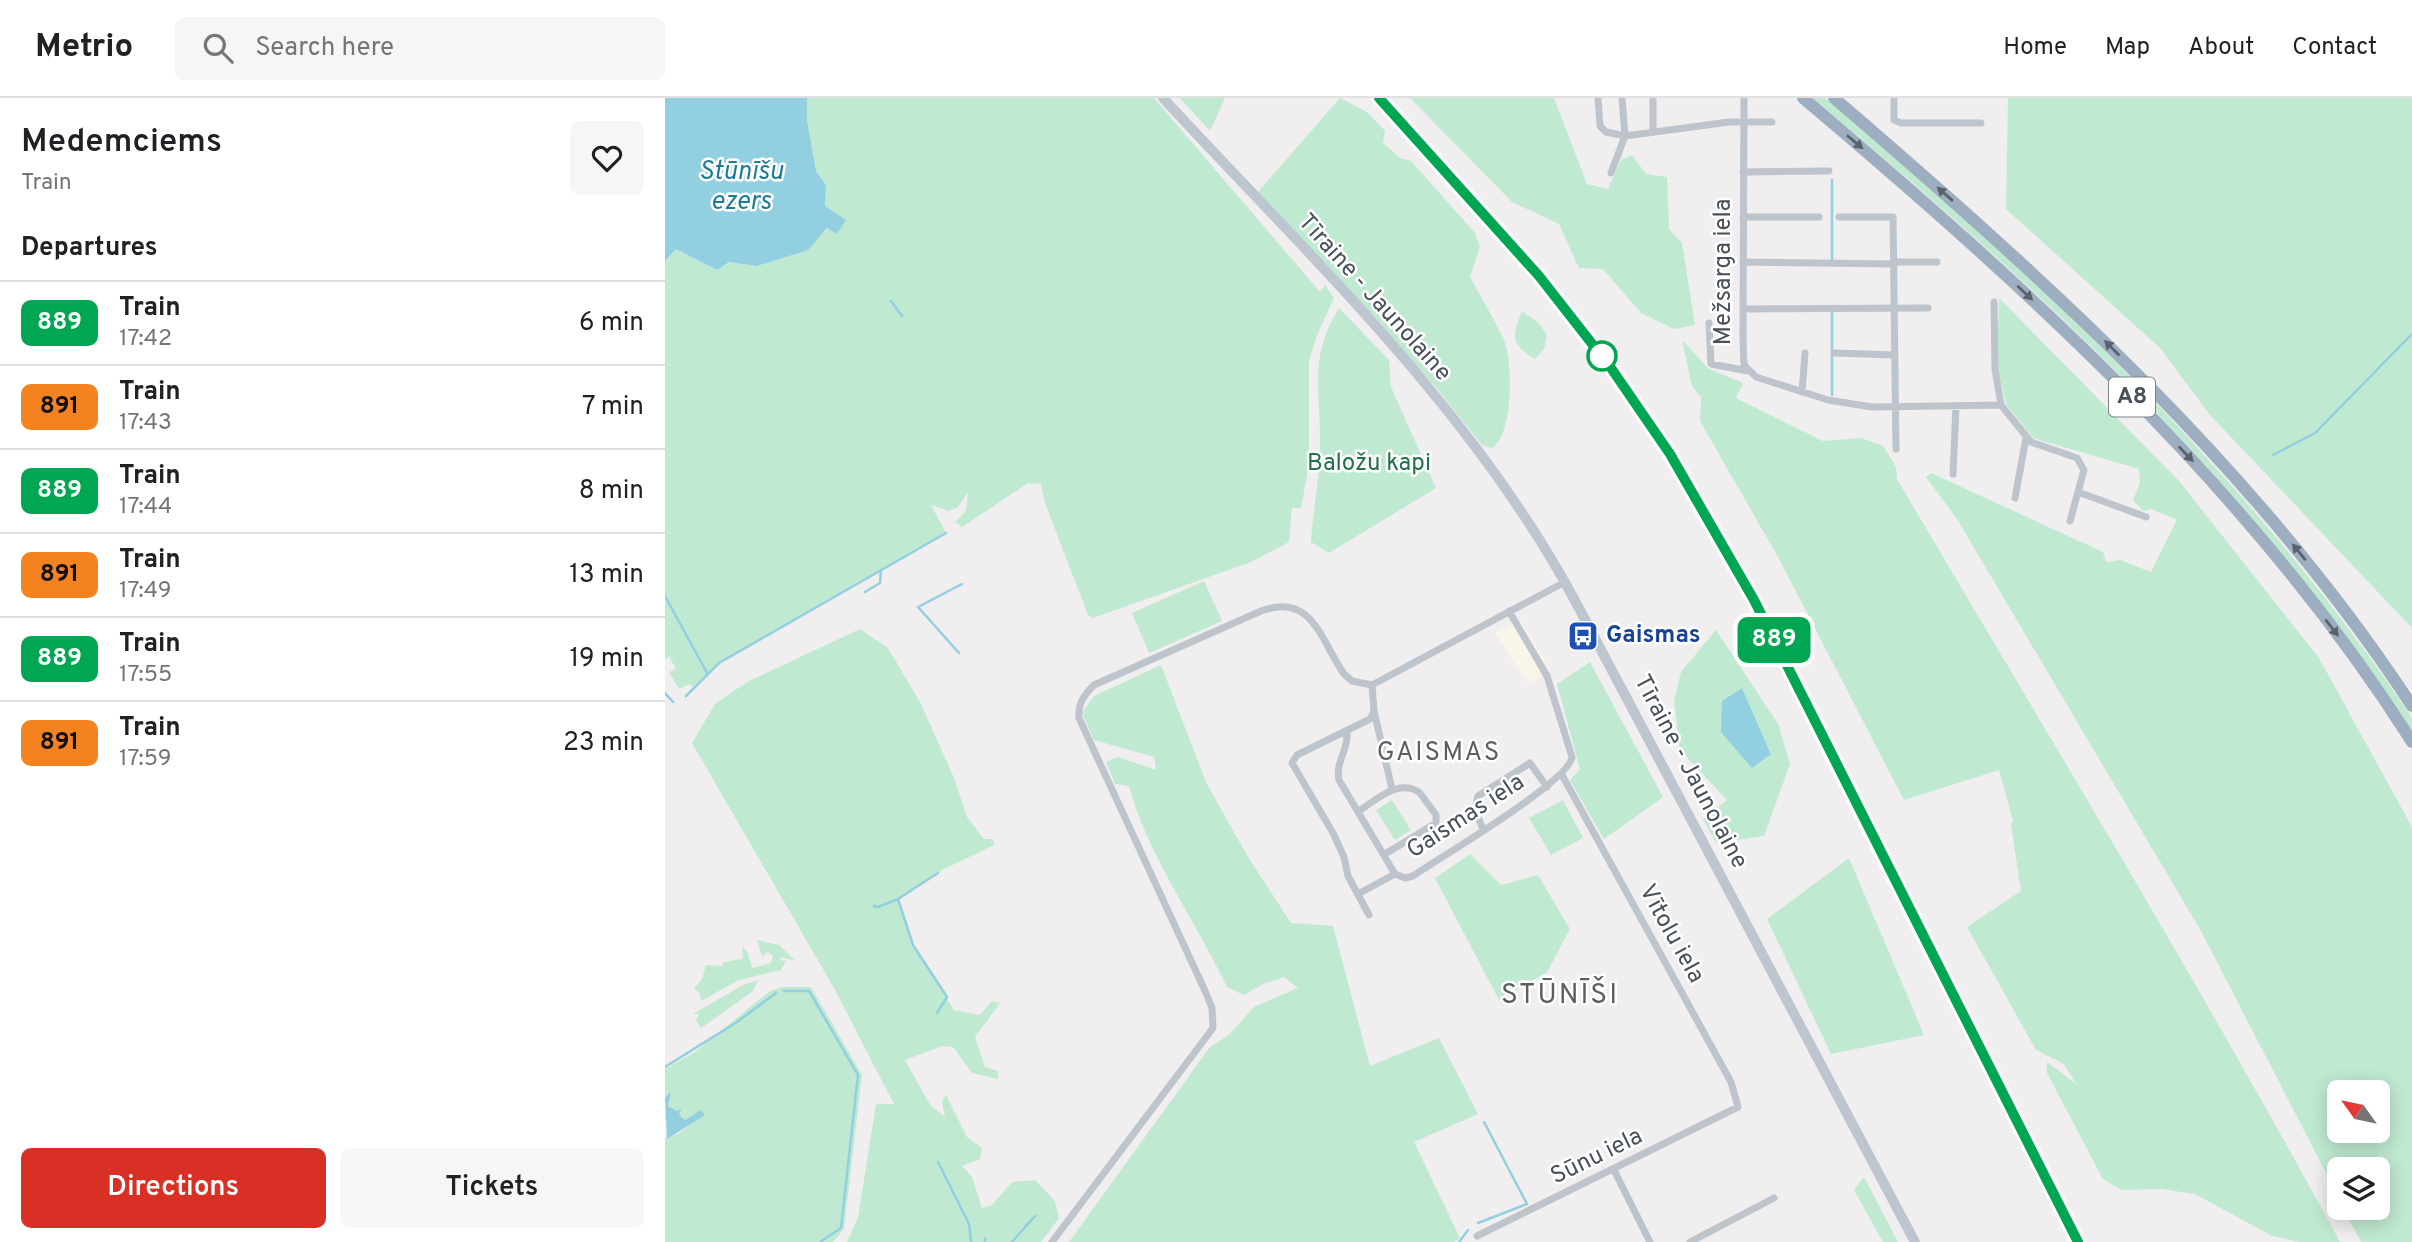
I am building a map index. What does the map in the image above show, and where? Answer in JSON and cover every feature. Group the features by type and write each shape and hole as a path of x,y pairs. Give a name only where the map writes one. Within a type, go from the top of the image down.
{"highway":[{"name":"A8","path":"1803,98 2045,310 2198,466 2309,598 2412,742"},
{"name":"A8","path":"1835,98 2019,259 2168,406 2302,557 2412,706"}],"main road":[{"name":"Tīraine - Jaunolaine","path":"1163,98 1460,424 1522,510 1565,582 1915,1242"}],"street":[{"path":"1598,98 1601,127 1607,132 1625,136 1742,122 1772,122"},
{"path":"1611,173 1625,136 1622,98"},
{"path":"1653,98 1653,132"},
{"name":"Mežsarga iela","path":"1744,98 1743,309 1744,365 1748,371 1771,383 1851,405 2001,405"},
{"path":"1894,98 1894,120 1901,123 1981,123"},
{"path":"1743,172 1829,171"},
{"path":"1839,216 1893,217 1892,355 1896,449"},
{"path":"1743,217 1819,217"},
{"path":"1743,262 1937,262"},
{"path":"1994,302 1994,369 2001,405 2026,438 2082,463 2084,470 2070,521"},
{"path":"1743,309 1928,308"},
{"path":"1709,323 1711,364 1748,371"},
{"path":"1801,392 1805,352"},
{"path":"1834,352 1892,355"},
{"path":"1953,474 1956,406"},
{"path":"2015,498 2026,438"},
{"path":"2078,492 2146,517"},
{"path":"1052,1242 1213,1028 1212,1008 1206,993 1079,718 1081,699 1094,685 1278,606 1300,609 1343,674 1352,681 1372,685 1565,582"},
{"name":"Gaismas iela","path":"1358,894 1395,874 1405,878 1413,876 1547,787 1570,767 1572,757 1553,692 1509,611"},
{"path":"1372,685 1374,711 1392,789"},
{"path":"1369,915 1348,876 1345,857 1333,833 1292,763 1297,755 1370,719 1374,711"},
{"path":"1347,732 1346,747 1337,771 1395,874"},
{"path":"1483,829 1475,810 1478,796 1530,763 1547,787"},
{"name":"Vītolu iela","path":"1562,775 1731,1082 1738,1101 1733,1112"},
{"path":"1359,811 1392,789 1411,788 1420,793 1437,820 1385,854"},
{"name":"Sūnu iela","path":"1477,1237 1733,1112"},
{"path":"1614,1170 1650,1242"},
{"path":"1691,1242 1774,1198"}],"shaded area":[{"path":"1520,620 1546,663 1538,679 1527,683 1495,632"}],"green space":[{"path":"807,98 1154,98 1320,292 1325,285 1334,298 1317,335 1309,361 1309,465 1301,508 1292,508 1289,542 1251,562 1093,618 1088,615 1045,503 1041,484 1028,483 962,527 955,522 966,511 968,492 958,507 949,511 931,505 946,533 719,663 693,687 689,684 679,689 669,672 676,669 669,656 665,660 665,261 676,249 717,270 729,262 757,266 808,249 828,228 837,234 825,206 826,185 816,171 807,120"},
{"path":"1180,98 1225,98 1210,131"},
{"path":"1340,98 1367,112 1385,131 1383,143 1400,158 1411,161 1475,233 1480,247 1470,277 1504,340 1509,364 1508,413 1499,440 1492,448 1482,445 1435,386 1258,192"},
{"path":"1410,98 1554,98 1587,184 1608,189 1621,160 1632,155 1646,174 1667,177 1669,229 1682,243 1695,325 1674,329 1641,313 1603,269 1579,268 1559,224 1512,202"},
{"path":"1812,98 1825,98 1908,169 1988,240 2141,387 2282,545 2349,629 2412,718 2412,731 2350,641 2283,555 2211,472 2136,392 1978,240"},
{"path":"2008,98 2412,98 2412,628 2210,415 2160,348 2006,209"},
{"path":"1999,298 2179,481 2319,658 2412,827 2412,1242 2361,1242 2349,1220 2390,1220 2390,1157 2327,1157 2327,1175 2201,931 1957,519 1926,477 1931,473 2103,552 2106,562 2120,560 2151,572 2177,520 2152,509 2143,511 2133,500 2140,483 2139,469 2033,438 2006,404 1997,365"},
{"name":"Baložu kapi","path":"1339,308 1389,360 1391,387 1436,488 1329,553 1311,542 1320,457 1318,375 1323,343"},
{"path":"1522,311 1540,324 1547,336 1544,349 1535,359 1521,349 1515,339"},
{"path":"1682,340 1709,369 1743,383 1736,398 1823,441 1861,438 1883,446 1896,467 1897,479 2178,954 2340,1242 2299,1242 2272,1236 2195,1194 2161,1189 2122,1190 2103,1179 2047,1073 2047,1062 2076,1084 2064,1064 2036,1050 1967,927 2021,891 2011,825 2013,821 1999,770 1904,800 1778,557 1700,421 1701,397 1692,386"},
{"path":"1204,581 1222,621 1149,653 1132,613"},
{"path":"860,629 888,648 921,704 954,778 967,817 984,839 993,839 994,845 944,869 899,899 913,945 954,1010 980,1015 992,1001 1000,1003 975,1037 985,1067 998,1071 998,1079 972,1073 953,1047 942,1046 905,1060 930,1105 945,1117 942,1102 946,1095 967,1137 982,1148 980,1159 962,1166 972,1177 982,1208 992,1205 1012,1182 1035,1180 1055,1201 1059,1218 1041,1242 847,1242 858,1218 876,1104 894,1104 834,988 692,743 715,704 747,682"},
{"path":"1716,630 1778,724 1790,764 1764,836 1716,843 1703,819 1727,800 1680,750 1674,701 1681,672","holes":["1742,688 1771,753 1752,768 1722,701"]},
{"path":"1590,662 1663,797 1604,839 1570,780 1580,769 1557,684"},
{"path":"1161,665 1206,782 1248,857 1291,923 1333,926 1370,1066 1439,1038 1478,1114 1414,1142 1460,1238 1454,1242 1069,1242 1210,1047 1229,1035 1254,1007 1298,988 1284,977 1263,984 1244,995 1227,987 1147,836 1129,786 1115,784 1106,762 1118,757 1156,770 1154,757 1094,740 1082,713 1094,696"},
{"path":"1392,800 1411,830 1395,840 1376,810"},
{"path":"1563,800 1583,838 1551,855 1529,818"},
{"path":"1470,854 1501,885 1538,875 1570,929 1547,972 1499,1000 1435,878"},
{"path":"1849,858 1924,1035 1831,1054 1767,919"},
{"path":"757,940 779,945 795,961 781,957 780,960 786,961 781,970 739,980 701,1001 700,994 694,988 702,979 706,965 723,966 723,962 743,959 742,947 746,950 753,968 771,963 773,956 768,952 762,956"},
{"path":"758,980 753,991 701,1028 696,1020 699,1014 693,1014 743,985"},
{"path":"783,987 811,987 862,1075 844,1229 833,1242 665,1242 665,1138 678,1134 692,1122 693,1117 685,1120 679,1115 682,1109 677,1111 668,1106 670,1093 665,1098 665,1069 695,1052 770,991"},
{"path":"1864,1177 1898,1242 1883,1242 1854,1190"}],"water":[{"name":"Stūnīšu ezers","path":"665,98 807,98 807,120 816,171 826,185 825,206 846,220 837,234 827,228 808,250 757,266 729,262 717,270 676,249 665,261"},
{"path":"1742,688 1771,754 1752,768 1721,732 1722,701"},
{"path":"671,1091 668,1106 677,1111 682,1108 679,1115 685,1120 701,1110 705,1115 667,1139 665,1098"}],"waterway":[{"path":"1832,180 1832,259"},
{"path":"891,301 902,316"},
{"path":"1832,312 1832,395"},
{"path":"2273,455 2315,433 2412,334"},
{"path":"686,696 719,663 946,533"},
{"path":"865,592 880,583 881,570"},
{"path":"959,653 918,607 962,584"},
{"path":"665,596 707,673"},
{"path":"665,693 673,702"},
{"path":"874,906 898,899 938,873"},
{"path":"898,899 913,945 947,997 937,1013"},
{"path":"784,991 809,991 858,1075 841,1228 820,1242"},
{"path":"665,1067 737,1022 776,993"},
{"path":"1478,1223 1527,1204 1484,1122"},
{"path":"938,1162 969,1224 971,1242"},
{"path":"1012,1242 1035,1216"},
{"path":"1459,1242 1468,1230"}],"railway":[{"path":"1379,98 1539,276 1611,367 1670,454 1754,600 2078,1242"}],"train":[{"name":"889","path":"1379,98 1539,276 1611,368 1670,454 1754,600 2078,1242"}],"place":[{"name":"Gaismas","path":"1583,636"}],"district":[{"name":"GAISMAS","path":"1439,753"},
{"name":"STŪNĪŠI","path":"1560,996"}]}
